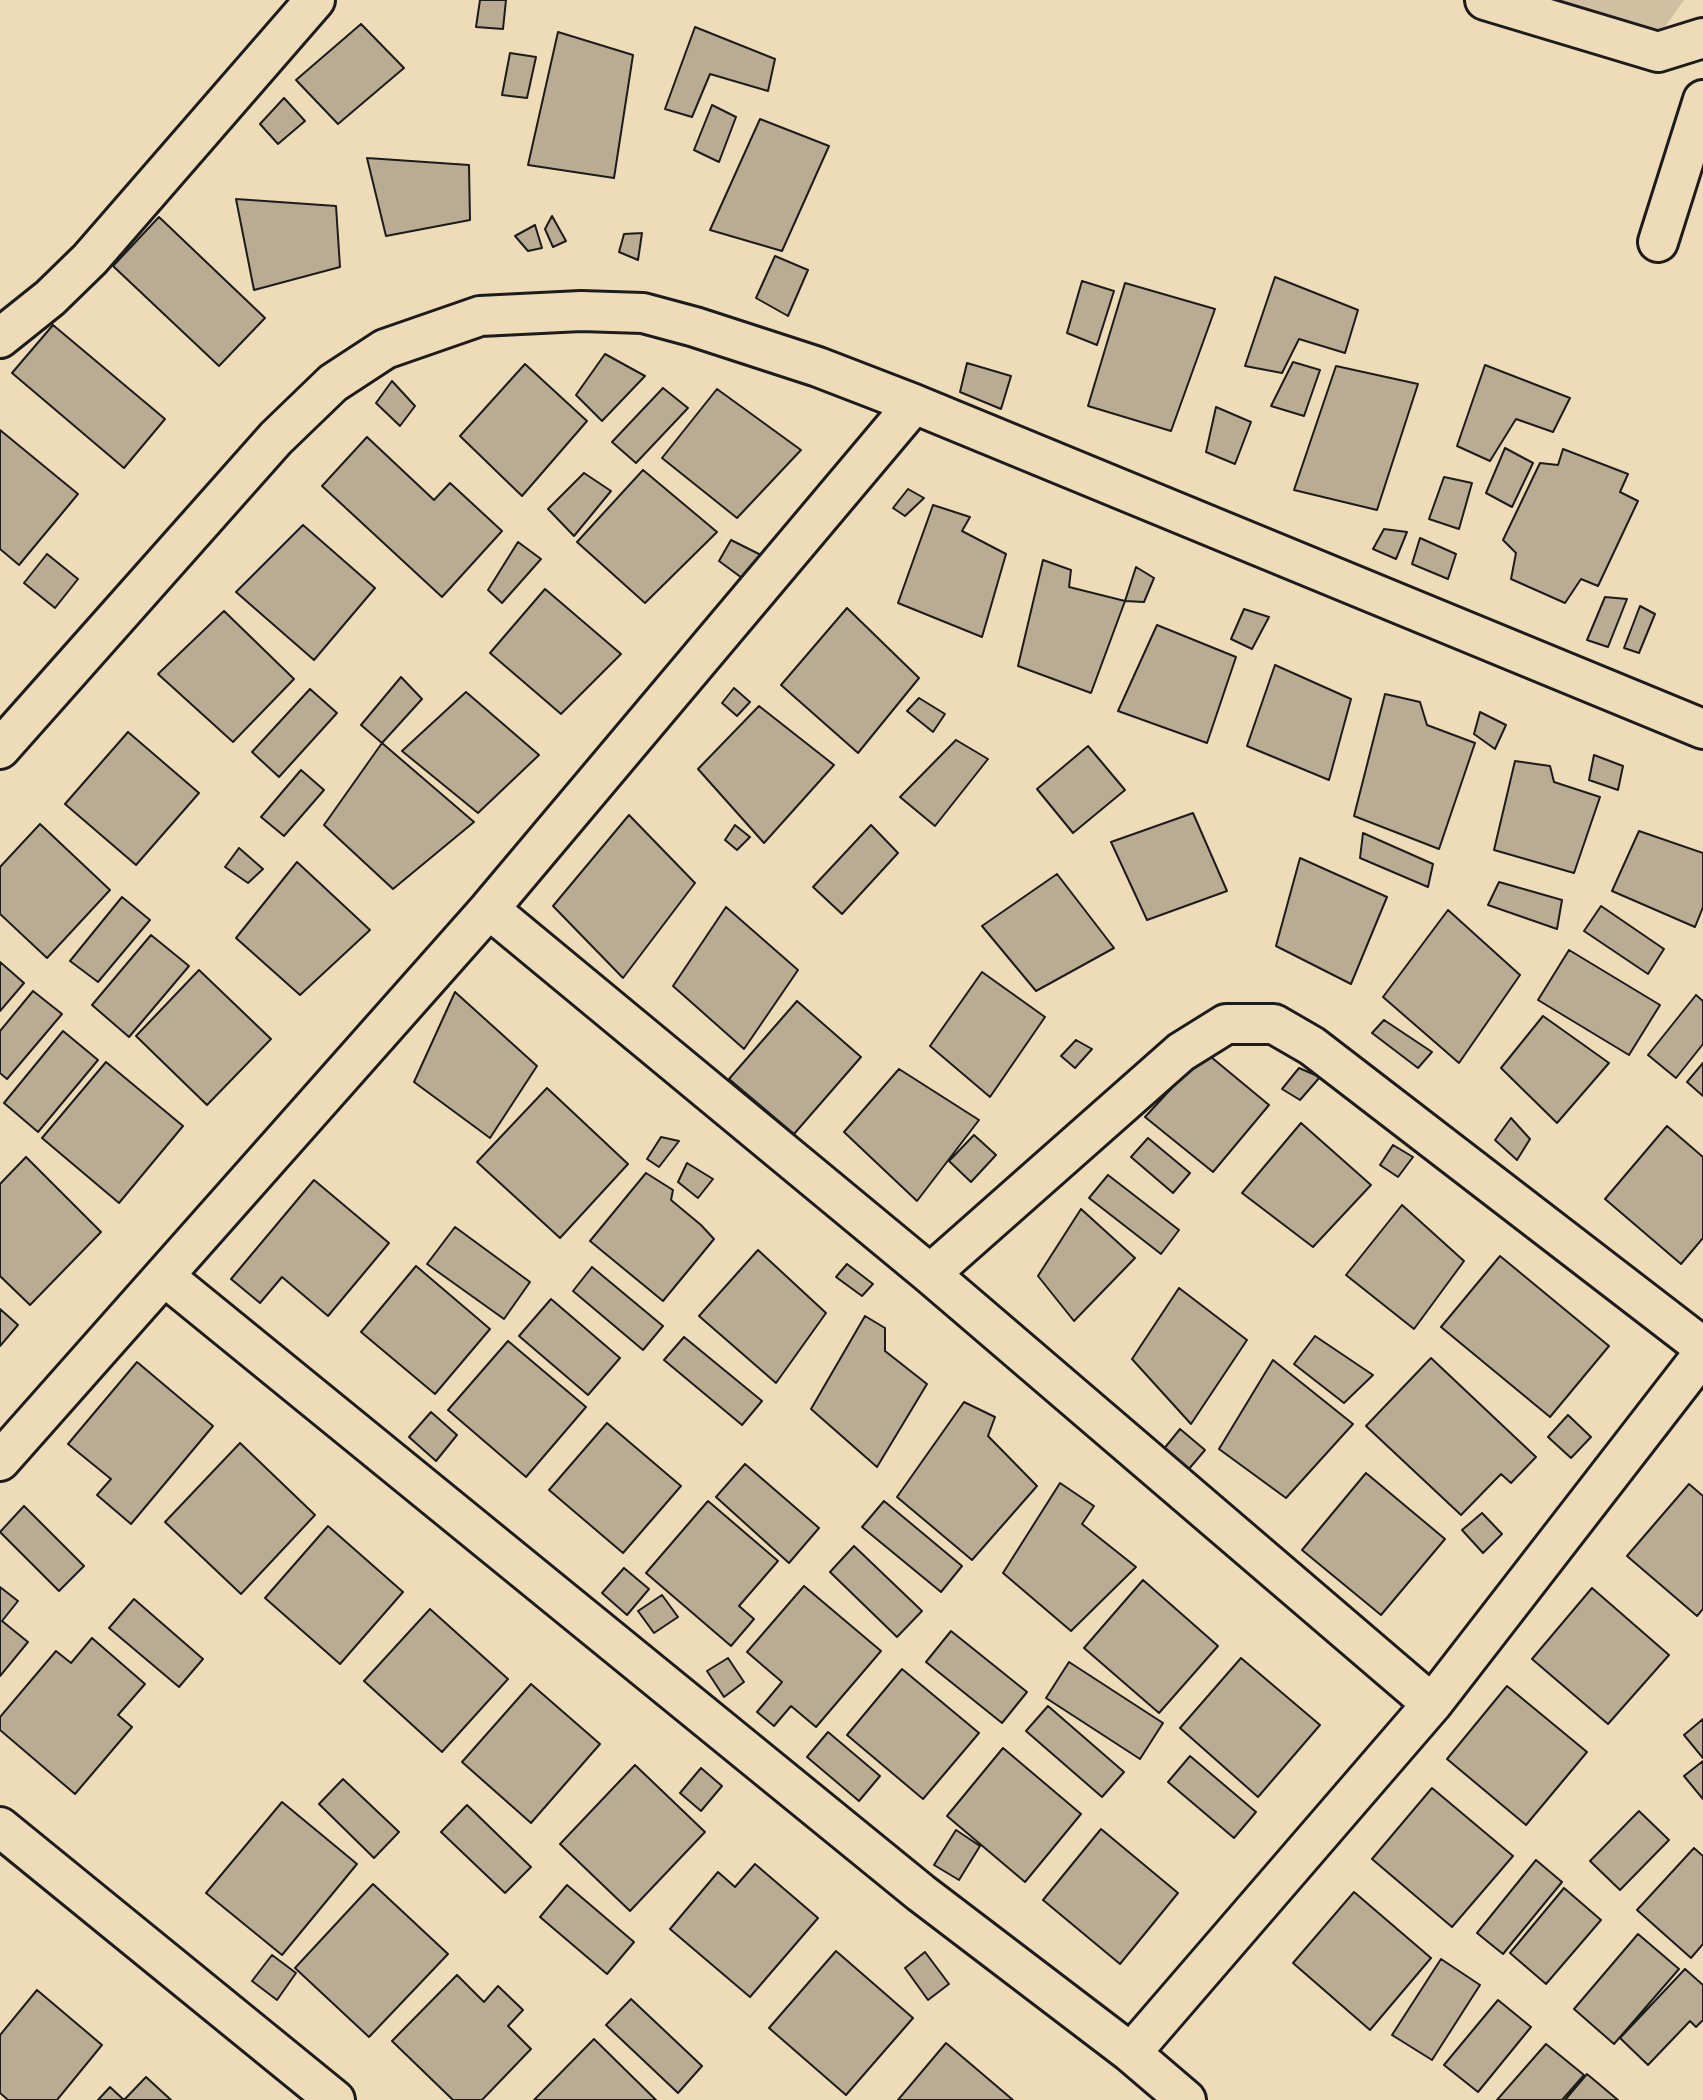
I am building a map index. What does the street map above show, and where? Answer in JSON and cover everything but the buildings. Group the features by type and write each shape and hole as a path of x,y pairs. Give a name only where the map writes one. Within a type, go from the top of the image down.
{"street":[{"path":"0,338 50,298 90,259 314,0"},
{"path":"1485,0 1658,52 1703,38"},
{"path":"1658,242 1703,100"},
{"path":"0,749 276,438 332,383 385,349 480,316 581,311 643,313 805,362 914,404 1703,729"},
{"path":"0,1461 489,909 914,404"},
{"path":"489,909 930,1275 1432,1704"},
{"path":"930,1275 1181,1052 1226,1024 1274,1024 1312,1046 1703,1348"},
{"path":"164,1276 921,1893 1131,2053 1186,2100"},
{"path":"1131,2053 1432,1704 1703,1354"},
{"path":"0,1827 335,2100"}],"shaded area":[{"path":"1539,0 1684,0 1657,38"}]}
